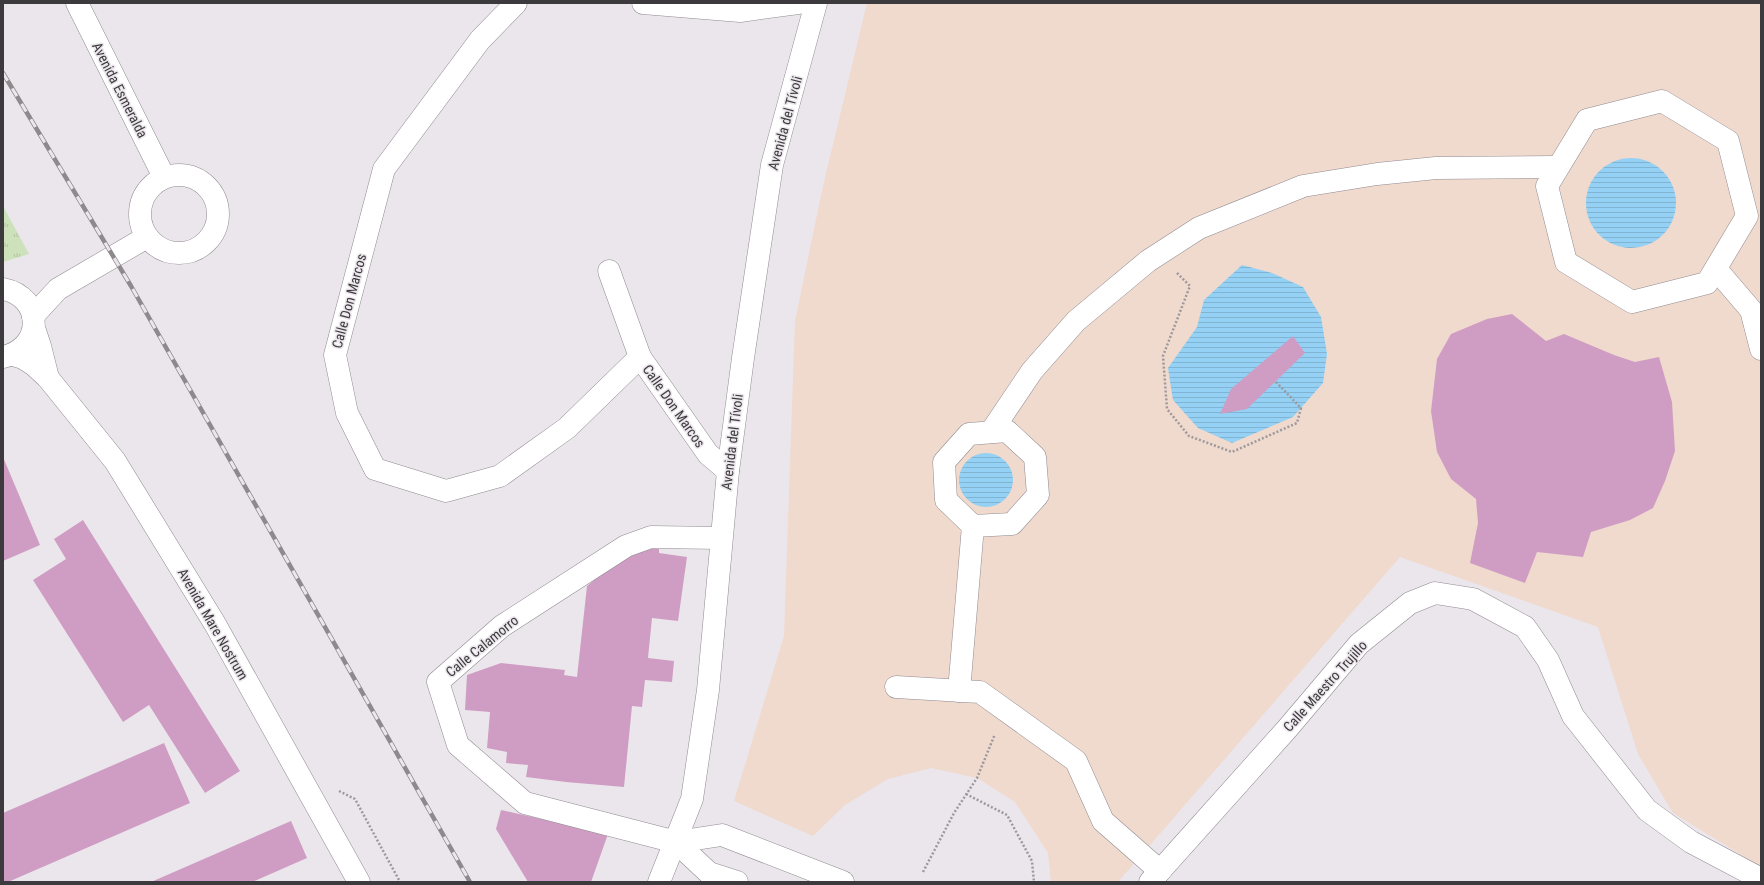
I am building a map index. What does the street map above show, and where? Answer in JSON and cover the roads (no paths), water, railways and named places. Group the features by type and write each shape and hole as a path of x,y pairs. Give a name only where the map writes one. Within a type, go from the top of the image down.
{"street":[{"name":"Avenida Esmeralda","path":"77,3 164,177"},
{"name":"Calle Don Marcos","path":"516,3 480,40 384,169 335,355 347,413 375,469 446,491 500,476 567,428 640,357 708,454 728,471"},
{"path":"643,3 740,12 798,3"},
{"name":"Avenida del Tívoli","path":"659,882 692,799 708,690 728,471 744,350 772,165 816,3"},
{"path":"1662,101 1728,141 1753,208 1708,283 1632,302 1566,262 1547,186 1558,167 1587,120 1662,101"},
{"path":"991,432 1032,371 1076,321 1148,261 1199,228 1303,186 1377,174 1436,168 1558,167"},
{"path":"177,174 191,176 203,182 215,198 218,205 219,219 215,232 207,243 196,251 182,254 169,252 157,246 147,237 142,226 140,214 146,192 154,183 164,177 177,174"},
{"path":"8,356 23,349 30,339 33,322 58,289 147,237"},
{"path":"1716,269 1756,311 1761,349"},
{"path":"609,271 640,357"},
{"path":"12,292 58,289"},
{"name":"Avenida Mare Nostrum","path":"12,292 29,305 48,378"},
{"name":"Avenida Mare Nostrum","path":"8,356 23,358 34,365 48,378 115,461 215,624 356,881"},
{"path":"1007,432 1035,457 1038,495 1012,524 972,526 946,500 944,462 969,434 1007,432"},
{"path":"958,691 972,526"},
{"name":"Calle Calamorro","path":"676,842 525,803 458,745 438,682 502,626 626,546 651,537 721,538"},
{"name":"Calle Maestro Trujillo","path":"1155,876 1287,729 1359,644 1410,602 1435,593 1473,599 1525,627 1548,660 1573,716 1647,810 1690,842 1761,879"},
{"path":"896,687 980,692 1076,760 1103,821 1155,876"},
{"path":"676,842 722,835 843,882"},
{"path":"676,842 709,872 737,882"}],"water":[{"path":"1631,158 1640,159 1656,166 1668,178 1675,194 1675,212 1668,228 1656,240 1640,247 1631,248 1622,247 1606,240 1594,228 1587,212 1586,203 1587,194 1594,178 1606,166 1622,159"},
{"path":"1242,265 1272,273 1303,287 1321,317 1327,354 1323,383 1293,417 1232,443 1198,428 1173,400 1168,368 1197,327 1204,300"},
{"path":"986,453 996,455 1005,461 1011,470 1013,480 1011,490 1005,499 996,505 986,507 976,505 967,499 961,490 959,480 961,470 967,461 976,455"}],"railway":[{"path":"3,73 131,286 470,882"}]}
